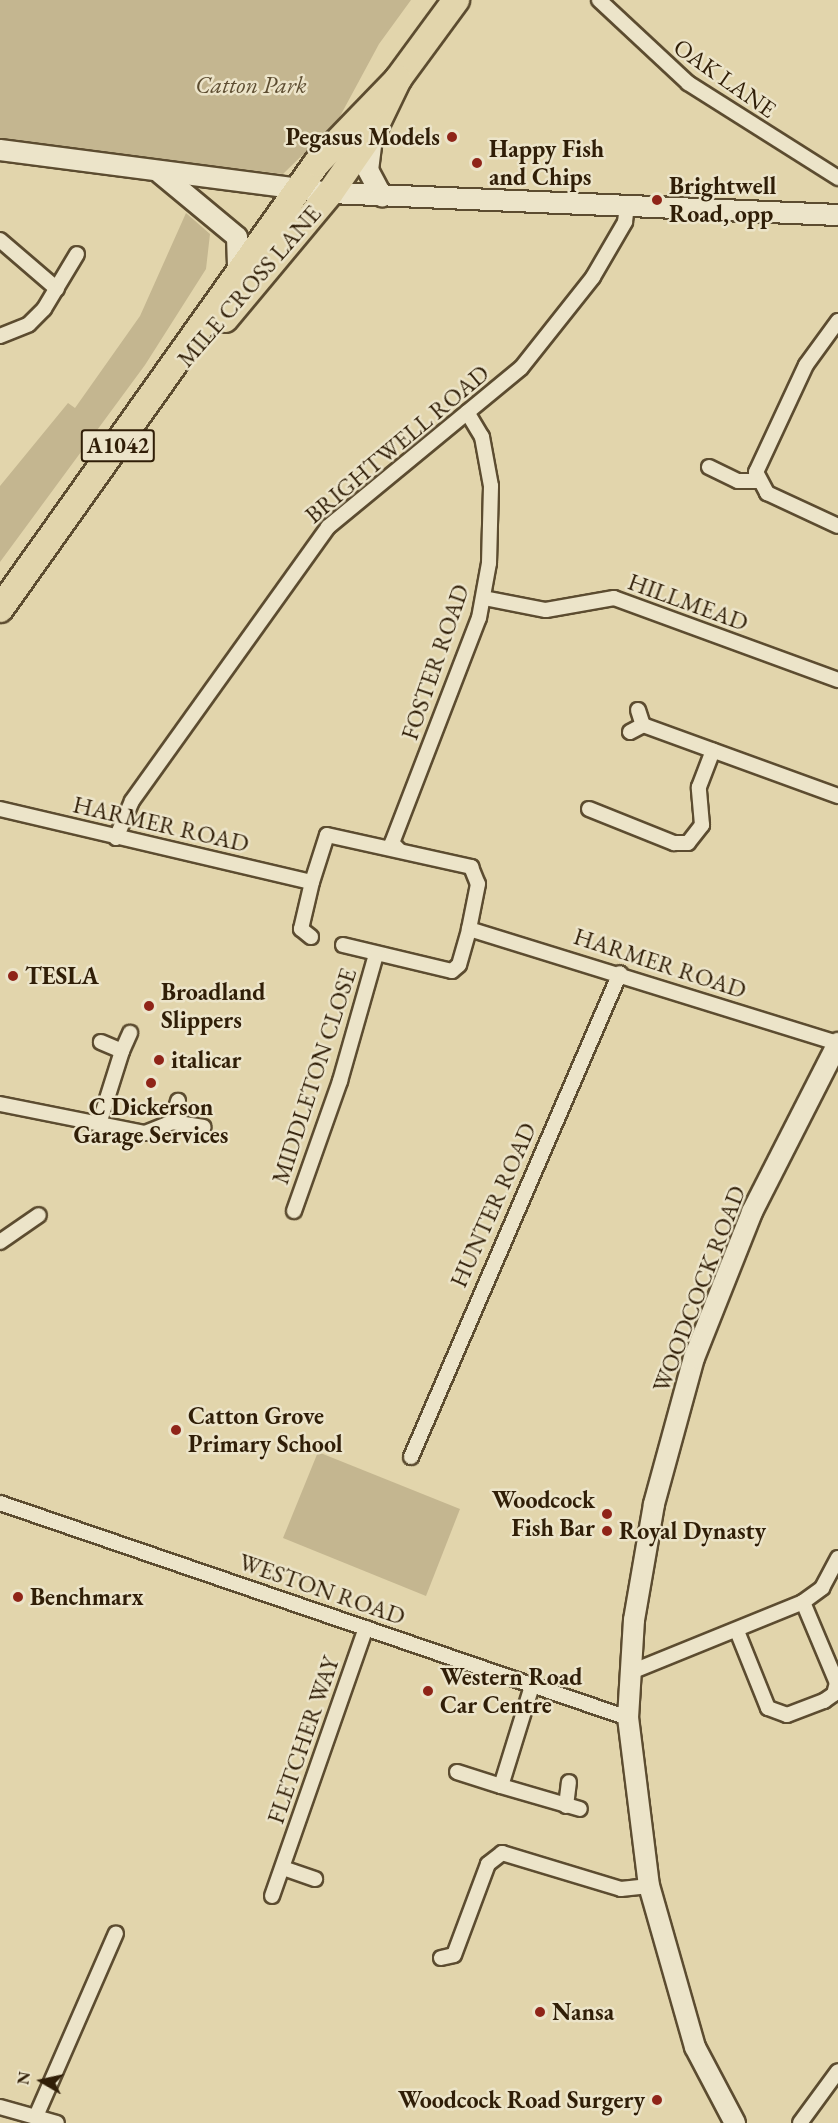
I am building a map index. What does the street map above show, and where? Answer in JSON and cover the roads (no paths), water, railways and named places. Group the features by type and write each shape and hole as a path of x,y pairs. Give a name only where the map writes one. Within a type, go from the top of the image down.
{"highway":[{"name":"A1042","path":"330,194 373,131 398,79 456,0"},
{"name":"A1042","path":"299,190 358,115 398,79"},
{"name":"MILE CROSS LANE","path":"0,609 169,378 238,274 299,190"},
{"name":"MILE CROSS LANE","path":"169,378 330,194"}],"street":[{"name":"OAK LANE","path":"599,0 688,82 834,176"},
{"path":"373,131 368,170 382,196"},
{"path":"0,150 330,194 838,215"},
{"path":"834,176 838,161"},
{"path":"157,171 237,237 238,274"},
{"name":"BRIGHTWELL ROAD","path":"116,838 132,801 328,527 521,368 570,310 615,242 627,206"},
{"path":"0,240 57,289"},
{"path":"0,336 29,324 57,289 77,254"},
{"path":"838,321 793,389 757,462 757,481 767,493 838,526"},
{"name":"FOSTER ROAD","path":"399,850 392,843 484,598 491,486 482,436 467,412"},
{"path":"709,467 738,481 757,481"},
{"name":"HILLMEAD","path":"484,598 546,610 614,598 838,680"},
{"path":"638,710 643,725"},
{"path":"630,732 643,725 838,796"},
{"path":"588,809 674,843 688,843 702,825 699,787 713,751"},
{"name":"HARMER ROAD","path":"0,809 116,838 312,882"},
{"path":"311,937 301,929 312,882 327,835 471,867 478,884 459,965 452,971 376,955 343,945"},
{"name":"HARMER ROAD","path":"469,928 620,973 838,1043"},
{"name":"MIDDLETON CLOSE","path":"294,1211 340,1081 376,955"},
{"name":"HUNTER ROAD","path":"411,1457 620,973"},
{"path":"99,1124 130,1033"},
{"path":"101,1042 122,1051"},
{"name":"WOODCOCK ROAD","path":"735,2123 695,2047 649,1886 628,1718 631,1672 654,1504 693,1358 752,1212 838,1043"},
{"path":"172,1122 178,1101"},
{"path":"0,1104 152,1133 172,1122 204,1127"},
{"path":"0,1242 39,1215"},
{"name":"WESTON ROAD","path":"0,1503 628,1718"},
{"path":"631,1672 804,1602 822,1588 838,1558"},
{"path":"737,1631 768,1708 787,1715 824,1701 834,1694 837,1683 804,1602"},
{"name":"FLETCHER WAY","path":"273,1896 366,1628"},
{"path":"501,1786 532,1686"},
{"path":"458,1772 573,1807 570,1782"},
{"path":"452,1960 488,1864 502,1853 621,1889 649,1886"},
{"path":"283,1868 315,1879"},
{"path":"37,2114 116,1933"},
{"path":"800,2123 838,2071"},
{"path":"0,2107 37,2114 57,2123"}],"place":[{"name":"Pegasus Models","path":"452,137"},
{"name":"Happy Fish and Chips","path":"477,163"},
{"name":"Brightwell Road, opp","path":"657,200"},
{"name":"TESLA","path":"13,976"},
{"name":"Broadland Slippers","path":"149,1006"},
{"name":"italicar","path":"159,1060"},
{"name":"C Dickerson Garage Services","path":"151,1083"},
{"name":"Catton Grove Primary School","path":"176,1430"},
{"name":"Woodcock Fish Bar","path":"607,1514"},
{"name":"Royal Dynasty","path":"607,1531"},
{"name":"Benchmarx","path":"18,1597"},
{"name":"Western Road Car Centre","path":"428,1691"},
{"name":"Nansa","path":"540,2012"},
{"name":"Woodcock Road Surgery","path":"657,2100"}],"park label":[{"name":"Catton Park","path":"251,85"}]}
